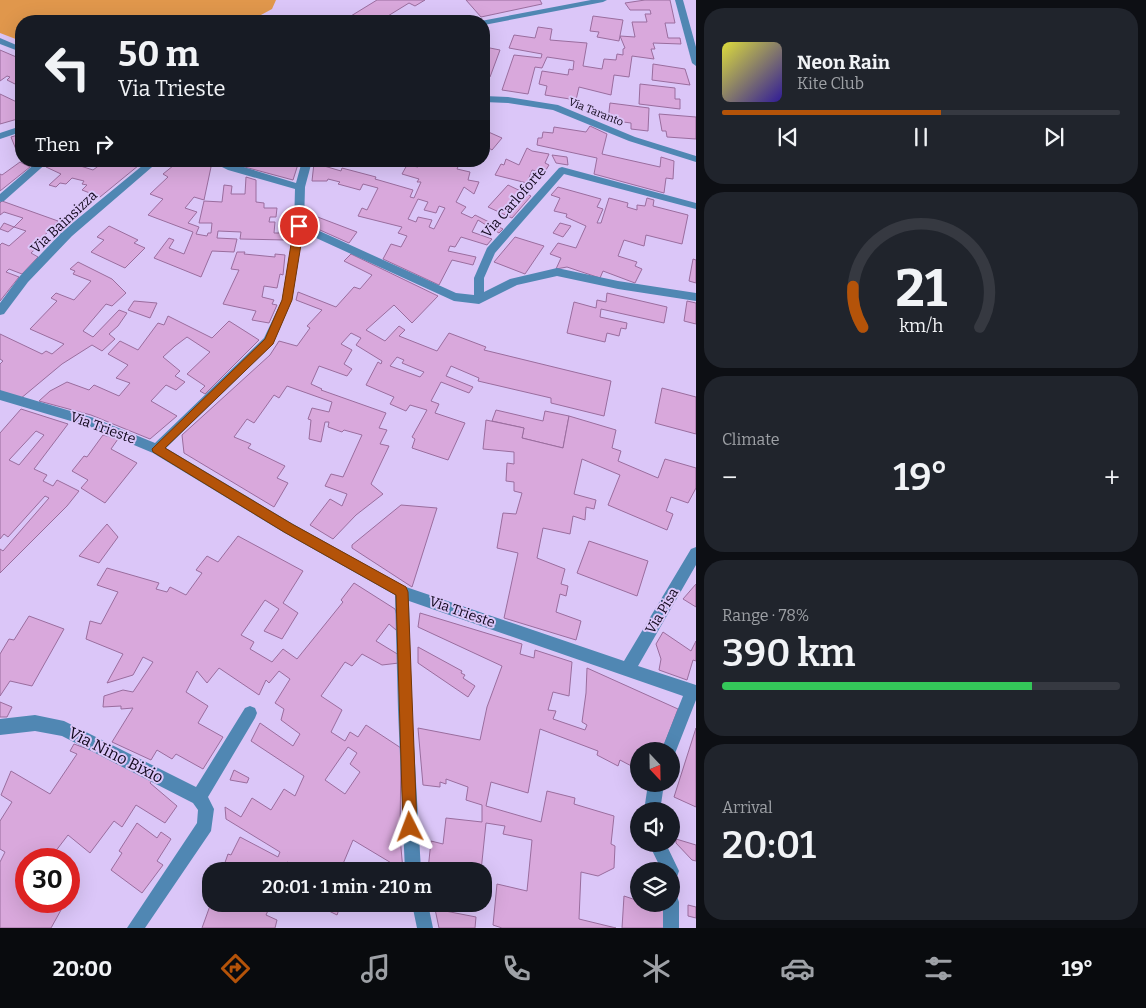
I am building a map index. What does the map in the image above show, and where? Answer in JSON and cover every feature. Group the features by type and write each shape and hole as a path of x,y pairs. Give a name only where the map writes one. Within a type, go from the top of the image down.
{"street":[{"path":"490,22 603,0"},
{"path":"679,0 696,63"},
{"path":"0,41 15,47"},
{"name":"Via Taranto","path":"490,99 554,107 632,139 696,159"},
{"path":"0,136 15,131"},
{"path":"0,199 37,167"},
{"name":"Via Bainsizza","path":"0,311 24,279 68,233 147,167"},
{"path":"229,167 300,187"},
{"path":"157,449 270,341 287,300 299,226 300,187 305,167"},
{"name":"Via Carloforte","path":"479,300 479,278 491,251 562,170 696,206"},
{"path":"299,226 454,297 479,300 514,282 557,272 618,286 696,296"},
{"name":"Via Trieste","path":"0,395 94,422 157,449 288,528 402,592 694,692 673,742"},
{"name":"Via Pisa","path":"628,669 696,553"},
{"path":"402,592 405,710 413,862"},
{"path":"135,928 205,825 206,809 199,797 250,713"},
{"name":"Via Nino Bixio","path":"0,727 35,723 64,729 199,797"},
{"path":"422,912 425,928"},
{"path":"671,912 671,928"}],"shaded area":[{"path":"0,0 276,0 272,9 261,15 15,15 15,39 0,33"}],"building":[{"path":"377,0 425,0 415,6 409,3 390,15 353,15"},
{"path":"466,0 540,0 542,4 490,15 479,15"},
{"path":"645,0 670,0 675,23 665,23 668,38 680,38 681,44 653,43 655,49 651,49 654,59 632,56 629,77 614,75 611,95 579,87 576,100 545,95 547,86 539,84 542,71 568,75 569,69 573,70 574,61 547,57 542,68 535,67 528,94 502,90 514,55 541,58 542,54 509,48 514,35 535,38 538,27 552,29 550,40 587,43 583,66 602,69 604,59 616,60 617,54 623,55 623,49 625,48 620,36 635,37 632,22 647,22 645,14 651,14 650,10 630,10 625,3"},
{"path":"593,16 623,20 619,41 597,37 599,32 590,31"},
{"path":"490,48 500,50 490,77"},
{"path":"0,50 15,56 15,84 7,80 10,77 7,76 0,81"},
{"path":"653,64 685,69 690,85 652,80"},
{"path":"640,84 675,88 675,99 680,99 680,109 639,104"},
{"path":"0,94 15,101 15,120 0,124"},
{"path":"610,103 649,108 648,131 631,129 631,123 608,120"},
{"path":"659,114 696,117 696,139 667,137 666,131 662,131"},
{"path":"590,126 607,134 602,154 660,167 661,157 674,161 673,179 666,178 664,193 594,174 597,158 537,145 538,138 542,138 543,132 553,133 554,127 586,132"},
{"path":"490,133 502,138 492,150 490,149"},
{"path":"15,136 15,147 11,137"},
{"path":"527,148 532,151 549,154 545,163 549,165 544,173 532,170 527,183 495,175 501,164 504,165 506,159 519,165"},
{"path":"552,155 567,157 568,165 556,163"},
{"path":"15,166 30,167 0,191 0,174 2,175"},
{"path":"46,167 84,167 93,170 97,167 137,167 100,197 82,190 87,185 82,184 84,181 72,178 66,184 60,183 56,187 49,185 61,174"},
{"path":"172,167 211,167 204,200 194,197 185,208 197,212 188,223 199,227 196,234 207,236 208,233 211,233 212,223 199,223 204,201 222,202 224,185 232,186 231,194 245,194 246,177 256,180 256,202 264,203 264,208 277,208 276,217 270,217 269,222 275,222 274,233 286,233 286,240 240,239 241,232 218,231 217,238 237,239 234,252 212,251 201,277 154,258 169,238 174,240 169,248 184,254 193,232 148,215 163,199 150,194 168,177 163,174"},
{"path":"245,167 297,167 293,180"},
{"path":"314,167 328,167 341,171 342,168 413,190 410,197 414,198 421,182 417,182 419,179 402,174 406,167 458,167 457,169 470,172 468,180 479,182 474,194 464,187 456,202 466,207 461,213 472,218 475,215 503,229 499,233 478,220 472,232 492,239 487,245 461,237 455,247 450,246 448,251 476,257 473,265 452,260 439,285 383,259 391,244 401,247 407,236 398,233 402,227 358,216 362,208 367,210 378,188 363,184 360,190 328,179 327,181 312,181","holes":["418,199 428,202 424,210 436,213 439,206 445,208 434,229 429,227 432,220 418,217 416,222 408,219"]},
{"path":"508,185 531,196 512,218 488,207"},
{"path":"558,187 601,199 597,207 603,209 597,223 601,223 609,198 628,203 627,207 637,210 637,205 645,206 647,198 654,200 653,206 688,215 682,244 646,235 644,246 624,240 618,256 637,262 635,266 642,269 635,283 603,271 600,278 567,267 556,269 561,258 550,254 558,243 576,248 586,226 566,217 567,214 554,211 560,198 551,195"},
{"path":"2,201 58,221 43,237 47,238 31,253 38,257 22,274 9,269 6,272 19,277 0,301 0,245 2,243 9,246 26,231 14,227 23,218 4,212 0,215 0,203"},
{"path":"315,216 357,232 349,243 311,226"},
{"path":"4,223 14,227 8,232 0,229"},
{"path":"560,223 571,226 563,237 553,233"},
{"path":"109,226 138,240 134,243 145,248 125,268 91,252 104,240 97,237"},
{"path":"515,237 544,246 525,274 494,262"},
{"path":"237,252 275,257 275,254 285,255 283,275 280,274 277,288 264,286 262,297 274,300 272,304 277,305 269,323 252,320 256,311 223,304 239,270 231,269"},
{"path":"351,254 438,296 412,323 394,305 366,330 385,341 399,326 405,330 399,336 437,351 449,333 486,347 484,350 611,381 604,416 551,403 551,398 478,381 479,378 451,366 446,376 473,387 469,393 441,382 431,401 439,404 435,413 465,423 448,460 412,448 415,439 412,437 427,410 410,405 406,411 390,404 394,397 366,385 378,362 381,364 382,361 356,345 361,338 351,333 341,344 352,350 344,364 352,369 347,376 319,366 311,384 321,390 386,413 379,428 387,430 380,444 389,446 371,484 383,494 356,515 333,539 310,525 330,499 342,506 347,494 325,486 331,474 343,477 362,435 344,430 342,432 328,427 329,422 325,422 321,442 309,439 311,420 308,419 312,408 329,412 332,402 287,386 279,398 274,395 254,423 247,419 234,437 251,444 248,448 285,466 277,478 288,483 274,507 184,453 182,435 270,355 279,341 297,346 310,328 307,326 322,310 296,300 298,292 336,307 354,287 360,289 372,275 344,261","holes":["397,357 404,360 402,363 424,372 420,377 390,366"]},
{"path":"693,259 696,260 696,283 689,281"},
{"path":"78,262 112,279 126,293 112,306 106,304 83,331 93,337 119,310 127,313 118,326 109,334 115,339 102,351 92,345 62,364 20,399 0,391 0,364 3,361 0,359 0,334 42,354 46,351 52,354 64,344 30,329 57,301 51,298 56,293 74,300 91,281 73,274 75,271 70,269"},
{"path":"607,293 667,307 664,323 601,309 600,317 627,323 626,329 621,328 619,336 607,333 605,342 567,333 574,302 596,308 597,300 606,302"},
{"path":"134,301 157,303 150,318 128,310"},
{"path":"687,301 696,303 696,324 684,321"},
{"path":"168,316 212,338 229,321 259,340 205,394 200,391 205,386 187,374 210,352 187,337 175,346 163,357 180,371 175,376 185,382 176,390 166,385 151,401 177,416 150,439 91,415 39,401 50,391 67,382 89,390 94,385 119,396 130,383 116,378 128,365 108,354 120,341 138,350 158,323 164,325"},
{"path":"662,388 696,397 696,434 655,423"},
{"path":"21,409 68,424 34,469 47,475 43,481 53,486 57,480 79,491 67,506 0,573 0,549 3,551 49,498 45,496 8,537 4,534 0,539 0,433","holes":["36,431 44,435 19,465 9,460"]},
{"path":"496,410 543,421 545,411 569,416 563,448 522,438 524,428 492,421"},
{"path":"569,416 616,430 612,448 621,451 618,461 658,478 665,459 696,468 696,488 688,503 671,497 666,511 673,514 667,530 608,505 620,475 582,459 574,494 596,500 594,509 586,507 585,520 573,516 570,534 543,528 537,558 565,569 561,584 568,586 566,596 560,594 556,612 581,621 576,640 504,618 518,553 497,548 503,513 516,514 522,493 514,491 514,482 506,481 507,463 514,464 514,452 483,449 486,420 524,428 522,438 563,448"},
{"path":"103,435 118,439 111,449 137,463 105,503 81,488 88,480 72,471 84,456 87,457"},
{"path":"401,505 437,508 412,587 352,548 352,545"},
{"path":"107,524 118,537 99,563 79,556"},
{"path":"238,536 303,571 283,603 298,613 282,639 264,631 279,609 265,600 241,635 254,642 250,649 272,662 283,649 297,659 343,602 341,600 354,583 395,609 398,619 396,630 389,624 376,641 399,655 399,663 382,665 362,654 352,666 345,662 321,696 342,710 331,732 345,741 350,732 358,737 366,725 401,748 400,837 402,862 390,862 353,840 344,862 225,862 228,854 231,855 240,837 278,857 280,852 226,819 225,807 241,817 252,798 271,810 284,789 295,796 304,776 251,741 260,723 293,746 300,734 281,720 284,709 275,703 290,679 279,671 269,683 266,680 259,695 219,668 207,683 197,671 186,692 208,706 198,723 223,737 203,769 176,754 172,759 157,750 151,760 112,742 133,708 121,709 121,706 103,707 104,696 123,690 133,692 153,662 143,657 133,675 107,683 123,654 86,639 90,621 101,624 118,592 97,585 107,568 159,583 156,589 167,592 170,587 186,595 202,573 196,570 207,556 218,562","holes":["348,747 357,753 350,764 360,772 345,794 325,780"]},
{"path":"589,541 648,561 637,596 577,573"},
{"path":"696,584 696,607 683,599"},
{"path":"420,613 522,644 520,654 534,658 535,650 572,662 569,696 553,692 548,710 556,711 553,719 585,730 587,725 582,722 587,668 678,709 665,742 630,742 630,765 620,760 618,766 597,755 598,751 540,729 528,793 491,782 486,806 541,822 547,791 575,798 574,804 614,816 611,844 615,846 614,868 598,876 581,872 579,919 616,928 502,928 493,925 497,884 527,891 532,840 503,834 505,826 486,823 482,862 429,862 431,841 443,844 446,818 482,822 482,805 466,800 468,787 446,779 446,784 440,782 440,787 423,785 418,728 480,740 487,707 502,666 418,627"},
{"path":"29,616 64,629 32,686 10,681 0,696 0,654 9,639 14,640"},
{"path":"663,632 691,651 696,641 696,661 693,660 687,680 659,670 661,659 656,644"},
{"path":"418,647 462,671 461,673 465,675 463,678 475,686 468,697 418,663"},
{"path":"0,702 12,707 7,717 0,717"},
{"path":"696,728 696,807 674,797 676,792 680,792 680,778"},
{"path":"74,744 104,755 152,780 150,783 177,806 165,823 136,805 122,827 114,821 90,853 68,835 58,848 15,848 15,913 59,913 51,928 0,928 0,862 5,852 0,849 0,821 12,802 1,795 11,771 50,794 77,754 70,751"},
{"path":"234,770 249,778 247,783 230,780"},
{"path":"137,823 157,838 161,832 171,839 157,861 163,865 142,893 111,870 122,853 119,851"},
{"path":"680,840 696,845 696,861 692,860 680,847"},
{"path":"624,896 630,898 630,912 665,912 664,928 622,928"},
{"path":"688,905 696,907 696,918 688,916"},
{"path":"208,912 267,912 266,915 277,920 275,928 202,928"},
{"path":"436,912 450,912 476,917 475,928 439,928"}],"route":[{"path":"299,226 287,300 270,341 157,449 288,528 402,592 410,827"}]}
